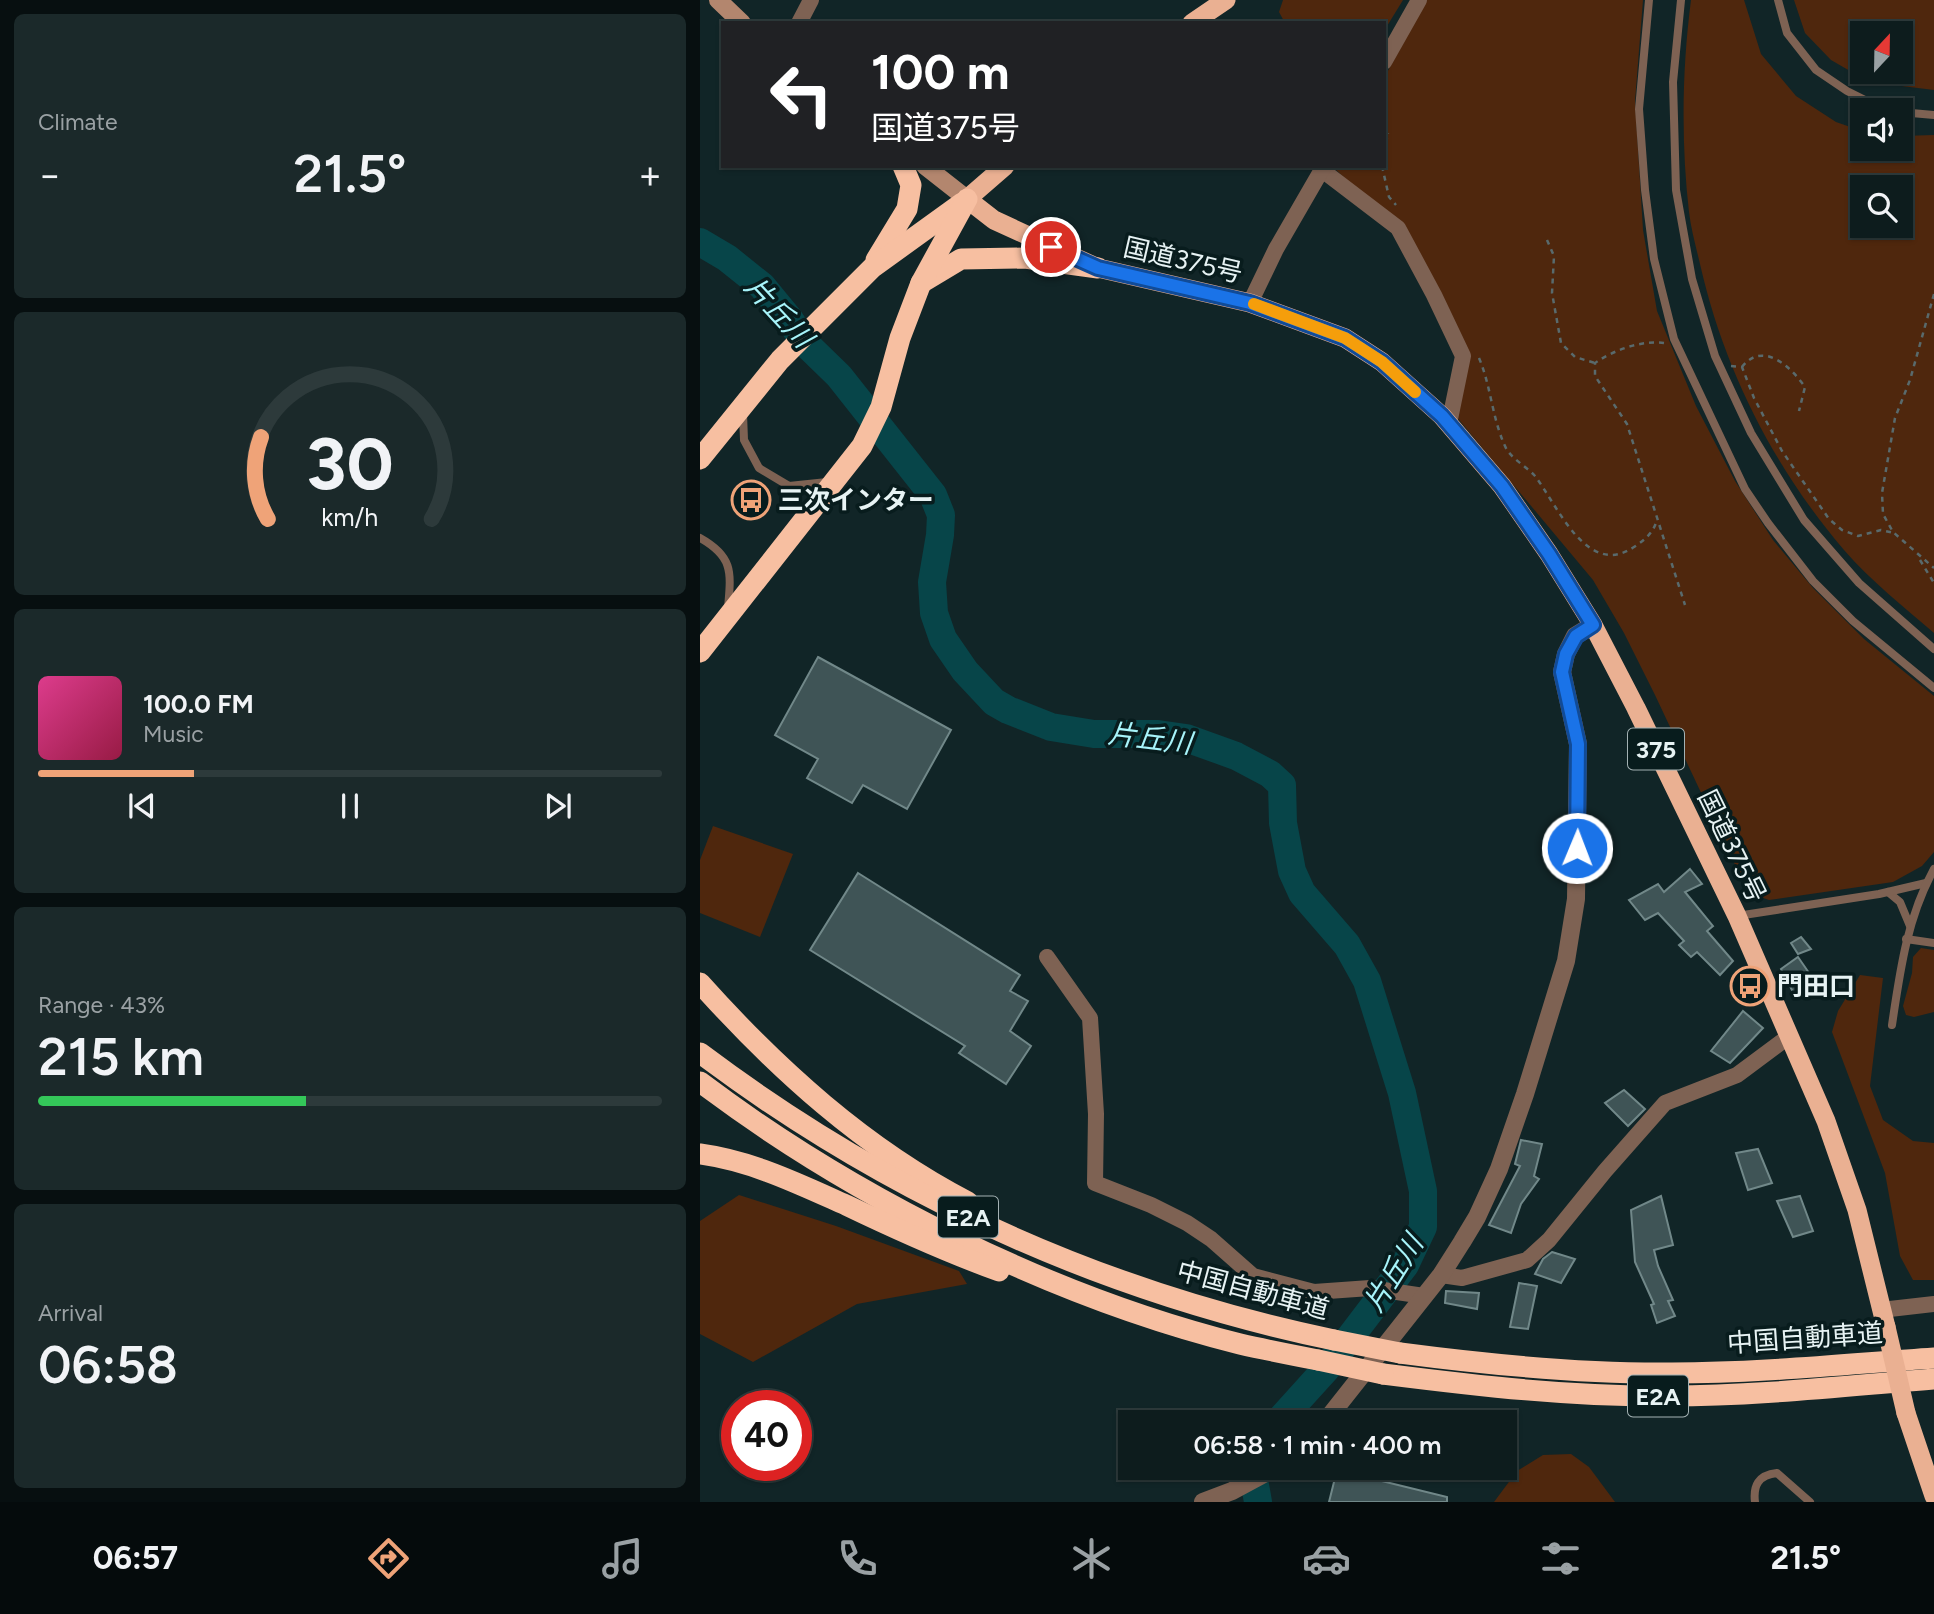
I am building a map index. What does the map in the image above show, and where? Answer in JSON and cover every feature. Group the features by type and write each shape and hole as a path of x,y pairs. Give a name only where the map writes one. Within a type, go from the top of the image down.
{"highway":[{"path":"1195,21 1226,0"},
{"path":"872,268 907,209 911,185 904,168"},
{"path":"700,459 780,360 872,268 967,199 1003,168"},
{"path":"700,652 862,446 881,407 900,338 921,283 967,199"},
{"name":"国道375号","path":"967,199 994,220 1098,268 1250,303 1345,338 1382,362 1449,424 1502,486 1593,625 1636,708 1737,916 1826,1121 1857,1210 1906,1413 1934,1496"},
{"path":"921,283 961,259 1025,258 1098,268"},
{"path":"700,983 777,1063 838,1117 930,1181 1009,1224 1076,1255 1263,1325"},
{"name":"中国自動車道","path":"700,1053 803,1126 931,1199 1075,1264 1161,1295 1263,1325 1400,1353 1497,1366 1554,1370 1741,1372 1934,1358"},
{"name":"中国自動車道","path":"700,1082 789,1144 854,1184 952,1235 1073,1289 1238,1343 1383,1374 1541,1392 1669,1396 1742,1394 1934,1379"},
{"path":"700,1154 763,1170 925,1242 1041,1286 1166,1326 1238,1343"}],"main road":[{"path":"718,0 740,21"},
{"path":"928,168 967,199"}],"street":[{"path":"800,21 811,0"},
{"path":"1386,58 1419,0"},
{"path":"1250,303 1276,249 1323,168 1398,228 1434,295 1463,356 1449,424"},
{"path":"1334,1410 1441,1275 1477,1217 1499,1169 1544,1035 1566,961 1576,900 1578,744 1562,672 1566,654 1576,636 1593,625"},
{"path":"1048,957 1090,1018 1096,1114 1095,1183 1151,1205 1187,1223 1253,1276 1314,1292 1370,1288 1424,1296"},
{"path":"1441,1275 1462,1278 1527,1260 1549,1240 1665,1103 1737,1075 1788,1037"},
{"path":"1884,1319 1934,1304"},
{"path":"1203,1502 1232,1496 1257,1480"}],"lane":[{"path":"1649,0 1639,109 1645,190 1654,259 1678,347 1745,489 1768,523 1813,581 1853,621 1934,688"},
{"path":"1681,0 1673,82 1676,191 1692,279 1720,366 1751,433 1804,520 1859,583 1934,649"},
{"path":"1778,0 1787,33 1816,70 1861,98"},
{"path":"1913,113 1934,115"},
{"path":"743,405 744,440 759,468 789,486 834,482"},
{"path":"700,538 723,553 731,577 727,615"},
{"path":"1892,1025 1906,939 1926,883 1934,869"},
{"path":"1737,916 1888,892 1926,883"},
{"path":"1888,892 1900,902 1910,926"},
{"path":"1906,939 1934,943"},
{"path":"1755,1502 1753,1491 1756,1484 1770,1474 1777,1473 1810,1502"}],"path":[{"path":"1386,143 1388,133"},
{"path":"1383,168 1390,197 1401,212"},
{"path":"1547,240 1553,256 1552,293 1561,343 1575,357 1595,363"},
{"path":"1934,294 1910,380 1895,418 1882,493 1883,514 1894,533 1934,568"},
{"path":"1595,363 1611,352 1642,344 1661,342 1678,347"},
{"path":"1476,351 1483,366 1492,409 1506,449 1533,474 1579,539 1591,550 1604,555 1622,555 1654,530 1657,520"},
{"path":"1742,367 1758,355 1771,357 1794,371 1805,387 1799,411"},
{"path":"1595,363 1595,376 1627,424 1685,605"},
{"path":"1720,366 1742,367"},
{"path":"1742,367 1754,398 1782,451 1829,519 1842,530 1857,536 1881,530 1894,533"},
{"path":"1919,557 1934,583"}],"shaded area":[{"path":"1283,0 1403,0 1386,28 1386,21 1284,21 1279,12"},
{"path":"1427,0 1643,0 1635,101 1643,230 1657,311 1696,406 1735,481 1773,540 1813,588 1864,639 1934,696 1934,852 1922,866 1893,882 1769,900 1755,895 1745,886 1655,695 1624,633 1593,580 1455,415 1467,361 1449,310 1370,202 1334,168 1386,168 1386,74"},
{"path":"1691,0 1744,0 1761,54 1796,96 1836,122 1850,127 1850,161 1913,161 1913,136 1934,135 1934,633 1865,572 1819,519 1774,451 1738,379 1710,303 1690,218 1686,186 1684,79"},
{"path":"1794,0 1934,0 1934,90 1885,84 1913,84 1913,21 1850,21 1850,71 1831,60 1805,33"},
{"path":"713,826 793,854 760,937 700,913 700,860"},
{"path":"1921,948 1934,950 1934,1012 1914,1017 1906,1015 1903,1006 1912,973 1913,957"},
{"path":"1860,975 1883,978 1870,1086 1883,1120 1913,1141 1934,1143 1934,1280 1913,1280 1900,1256 1885,1173 1832,1032 1838,1011"},
{"path":"739,1195 836,1226 959,1271 967,1284 857,1304 753,1362 700,1334 700,1221"},
{"path":"1571,1454 1589,1467 1615,1502 1494,1502 1510,1480 1517,1480 1517,1471 1543,1455"}],"building":[{"path":"818,657 951,730 907,809 863,785 852,803 807,778 818,759 775,735"},
{"path":"1690,869 1702,884 1685,892 1713,926 1707,931 1733,961 1720,975 1697,952 1691,957 1679,945 1684,941 1658,913 1645,920 1629,900 1658,884 1664,892"},
{"path":"858,873 1020,975 1010,991 1028,1001 1010,1031 1031,1046 1006,1084 959,1053 965,1046 810,950"},
{"path":"1801,937 1811,949 1798,954 1791,943"},
{"path":"1798,957 1816,983 1794,994 1781,969"},
{"path":"1743,1011 1763,1028 1730,1063 1711,1051"},
{"path":"1624,1090 1645,1109 1628,1126 1605,1103"},
{"path":"1521,1140 1542,1144 1534,1176 1539,1179 1521,1204 1511,1233 1489,1225 1520,1166 1515,1164"},
{"path":"1758,1149 1772,1183 1748,1190 1736,1153"},
{"path":"1661,1196 1673,1245 1654,1250 1673,1300 1668,1301 1675,1316 1657,1323 1651,1305 1654,1304 1635,1262 1631,1210"},
{"path":"1800,1196 1813,1231 1793,1237 1777,1201"},
{"path":"1552,1252 1575,1259 1561,1283 1535,1274 1543,1259"},
{"path":"1519,1283 1537,1286 1528,1329 1510,1327"},
{"path":"1446,1291 1479,1293 1477,1309 1445,1303"},
{"path":"1334,1480 1378,1480 1447,1497 1447,1502 1329,1502"}],"waterway":[{"name":"片丘川","path":"700,242 727,258 762,286 804,342 839,376 933,495 941,515 932,582 934,613 943,639 965,671 994,702 1051,727 1094,734 1158,734 1186,738 1236,756 1270,774 1282,785 1283,823 1292,871 1302,893 1347,945 1367,981 1402,1093 1423,1191 1423,1227 1405,1265 1326,1369 1289,1410"},
{"name":"片丘川","path":"1254,1480 1258,1502"}],"slow traffic":[{"path":"1254,304 1345,338 1382,362 1415,392"}],"place":[{"name":"三次インター","path":"751,500"},
{"name":"門田口","path":"1750,986"}],"route":[{"path":"1051,247 1098,268 1250,303 1345,338 1382,362 1442,416 1502,486 1593,625 1576,636 1566,654 1562,672 1578,744 1577,848"}]}
